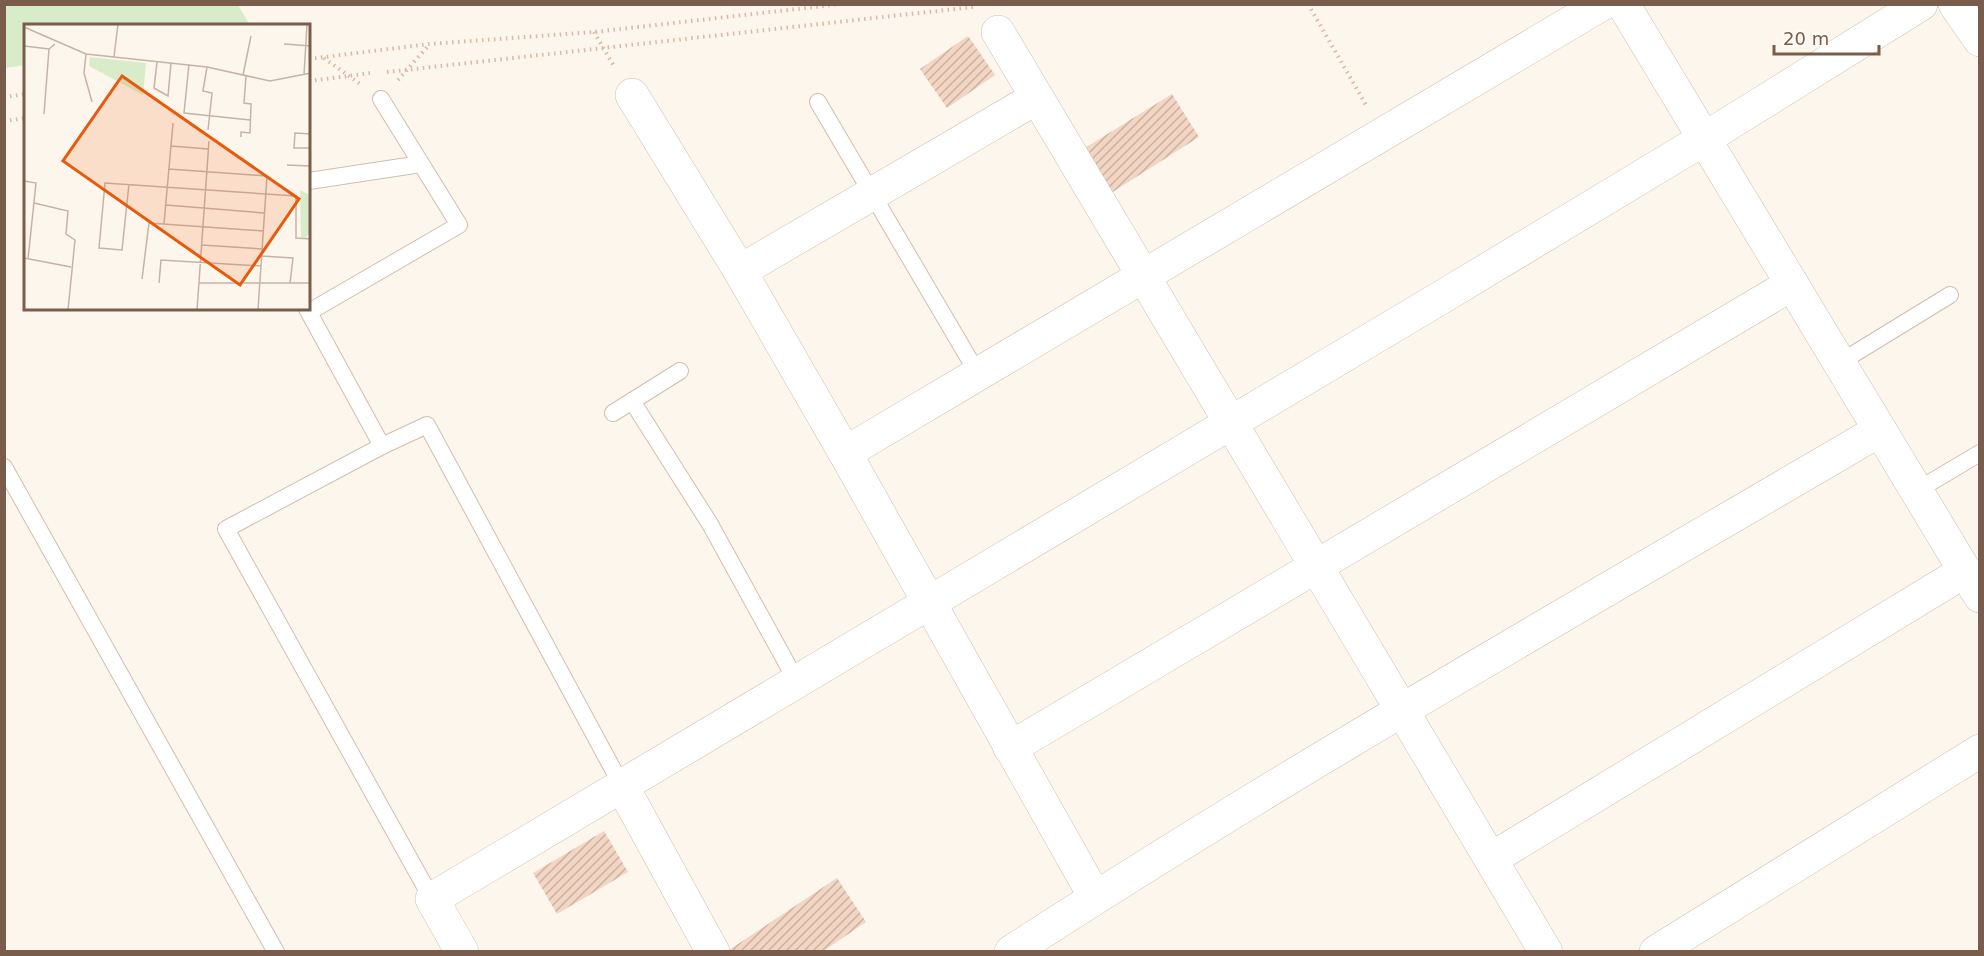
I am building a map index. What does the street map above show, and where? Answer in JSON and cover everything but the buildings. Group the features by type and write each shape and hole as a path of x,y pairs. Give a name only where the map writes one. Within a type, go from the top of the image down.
{"street":[{"path":"845,453 1602,4"},
{"path":"1491,859 1972,583 1623,4"},
{"path":"462,951 432,899 1704,139 1921,4"},
{"path":"1955,4 1980,40"},
{"path":"998,32 1546,951"},
{"path":"632,95 740,271 930,602 1095,897"},
{"path":"740,271 1036,98"},
{"path":"1010,748 1792,284"},
{"path":"1011,951 1095,897 1403,711 1880,430"},
{"path":"1656,951 1980,751"},
{"path":"622,786 713,951"}],"lane":[{"path":"310,309 459,225 381,99"},
{"path":"818,102 978,374"},
{"path":"310,181 421,164"},
{"path":"1839,363 1950,295"},
{"path":"308,310 382,446"},
{"path":"613,412 680,371"},
{"path":"632,401 710,524 797,682"},
{"path":"432,899 226,529 382,446 427,425 622,786"},
{"path":"1917,491 1980,453"},
{"path":"4,467 276,951"}],"path":[{"path":"310,59 429,44 594,32 841,4"},
{"path":"407,70 967,8 966,4"},
{"path":"1308,4 1382,134"},
{"path":"594,32 602,47"},
{"path":"324,58 381,99 429,44"},
{"path":"310,81 348,75"},
{"path":"4,97 24,94"},
{"path":"4,121 24,118"}],"green space":[{"path":"4,5 238,5 249,24 24,24 24,65 5,68"}]}
